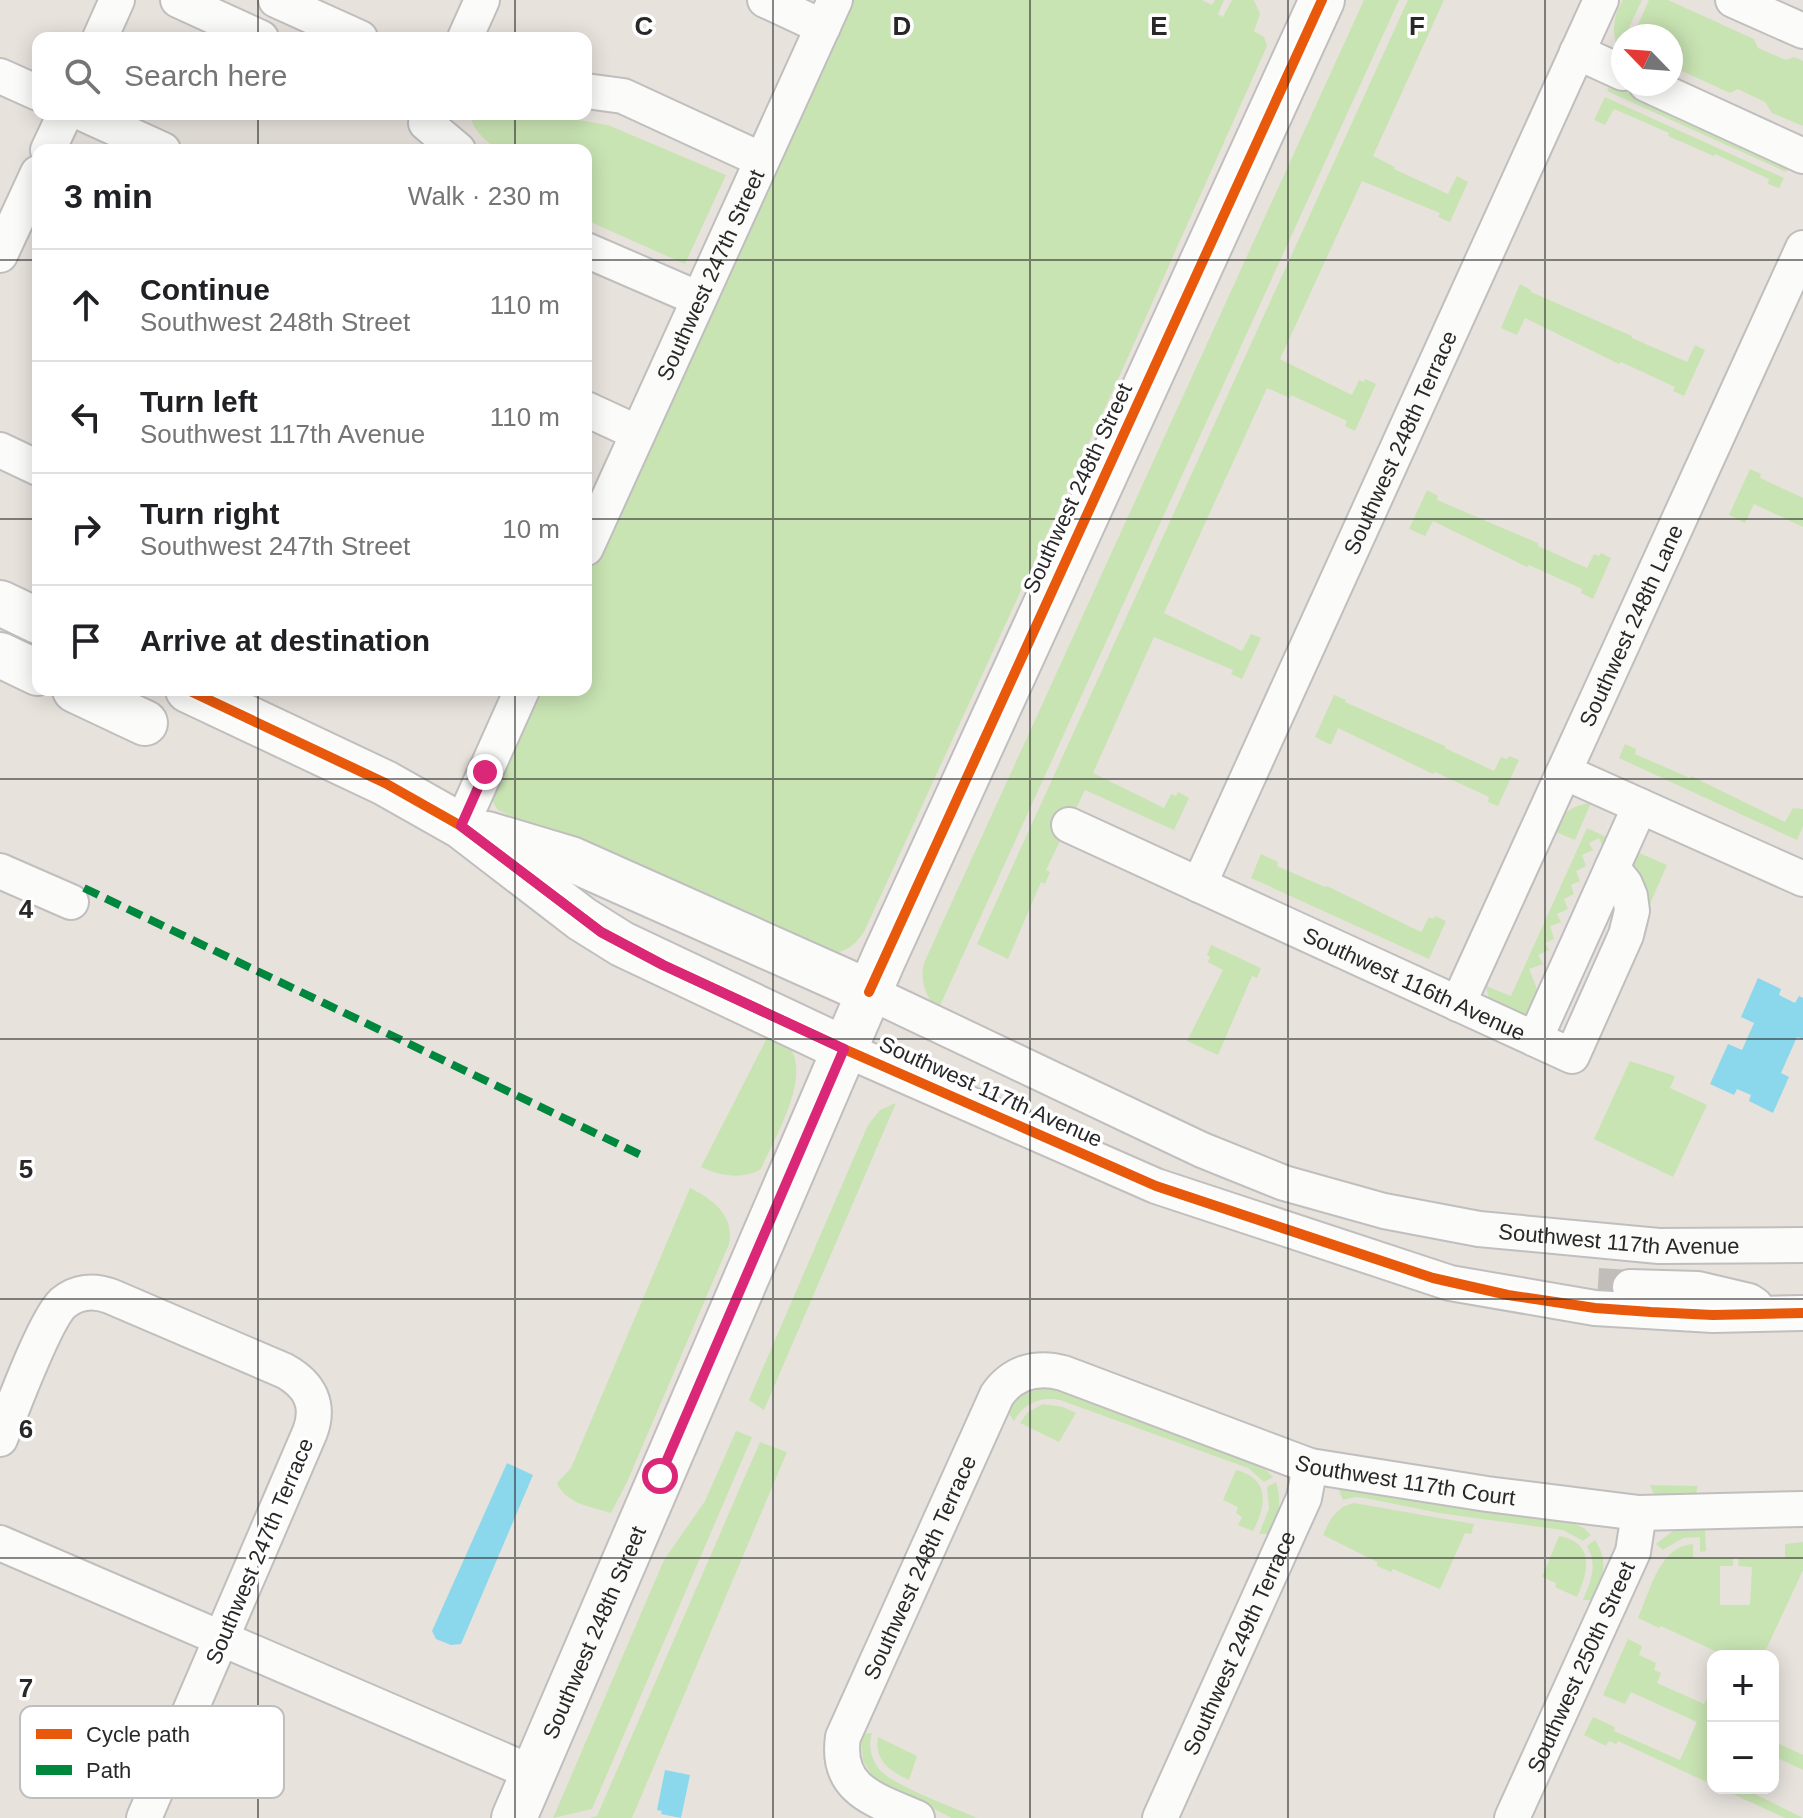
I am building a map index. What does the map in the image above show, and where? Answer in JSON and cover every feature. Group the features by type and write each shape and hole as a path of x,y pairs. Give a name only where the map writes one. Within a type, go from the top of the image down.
{"street":[{"path":"103,32 117,0"},
{"path":"178,0 248,32"},
{"path":"276,0 347,32"},
{"path":"468,32 482,0"},
{"path":"765,0 829,13"},
{"name":"Southwest 248th Street","path":"514,1818 869,992 1322,0"},
{"name":"Southwest 248th Terrace","path":"1199,885 1601,0"},
{"path":"1733,0 1803,31"},
{"name":"Southwest 247th Street","path":"592,535 829,13"},
{"path":"1577,52 1611,68"},
{"path":"0,76 32,90"},
{"path":"592,92 623,96 762,160"},
{"path":"1672,96 1803,156"},
{"path":"51,144 62,120"},
{"path":"97,120 150,144"},
{"path":"425,123 451,144"},
{"path":"0,255 32,186"},
{"name":"Southwest 248th Lane","path":"1458,1004 1803,248"},
{"path":"592,253 699,299"},
{"path":"592,412 638,433"},
{"path":"0,450 32,465"},
{"path":"0,603 32,618"},
{"path":"0,655 32,670"},
{"path":"88,696 145,723"},
{"name":"Southwest 117th Avenue","path":"201,696 385,783 461,826 601,932 663,965 844,1049 1156,1186 1433,1278 1508,1295 1595,1308 1713,1315 1803,1313"},
{"path":"461,826 518,696"},
{"path":"1564,772 1803,879"},
{"name":"Southwest 116th Avenue","path":"1069,825 1572,1056 1626,935 1632,911 1630,896 1612,868 1640,806"},
{"name":"Southwest 117th Avenue","path":"461,826 571,859 869,992 1177,1140 1284,1183 1433,1222 1527,1235 1659,1246 1803,1245"},
{"path":"0,871 71,902"},
{"path":"1629,1286 1659,1246"},
{"path":"1433,1278 1491,1272 1629,1286 1698,1289 1749,1301 1767,1314"},
{"name":"Southwest 247th Terrace","path":"9,1390 54,1315 72,1297 87,1292 110,1296 285,1371 303,1383 311,1395 314,1416 310,1432 193,1706"},
{"name":"Southwest 117th Court","path":"1025,1372 1044,1369 1063,1373 1310,1466 1487,1494 1639,1513 1803,1509"},
{"name":"Southwest 248th Terrace","path":"917,1818 866,1795 854,1785 842,1757 846,1728 997,1395 1007,1383 1025,1372"},
{"path":"0,1439 9,1390"},
{"name":"Southwest 249th Terrace","path":"1160,1818 1304,1498 1310,1466"},
{"name":"Southwest 250th Street","path":"1512,1818 1633,1552 1639,1513"},
{"path":"0,1543 533,1773"},
{"name":"Southwest 247th Terrace","path":"144,1818 153,1798"}],"green space":[{"path":"845,0 1202,0 1212,5 1215,0 1224,0 1218,14 1223,17 1232,0 1254,0 1260,14 1254,31 1264,37 1267,46 1120,375 864,932 847,949 826,954 809,953 498,810 489,796 527,696 592,696 592,552"},
{"path":"1364,0 1399,0 938,1010 925,988 924,963"},
{"path":"1408,0 1444,0 1373,156 1448,194 1457,176 1468,182 1450,222 1438,217 1440,213 1362,181 1280,359 1352,395 1359,380 1376,384 1355,431 1345,426 1347,421 1291,395 1290,398 1267,388 1164,613 1242,651 1251,634 1261,638 1242,679 1231,674 1233,670 1154,637 1093,773 1164,808 1171,794 1176,796 1178,792 1189,798 1174,830 1085,790 1046,870 1050,872 1045,884 1041,882 1008,959 977,944"},
{"path":"1623,0 1642,0 1631,24 1614,24"},
{"path":"1649,0 1668,0 1754,39 1758,48 1786,60 1794,57 1803,61 1803,126 1772,113 1765,102 1738,89 1730,93 1683,71 1683,24 1638,24"},
{"path":"1618,96 1642,96 1790,165 1786,172"},
{"path":"1605,97 1784,178 1779,188 1768,184 1769,179 1614,109 1605,125 1594,120"},
{"path":"471,120 578,120 608,125 726,175 685,264 592,223 592,144 491,144"},
{"path":"1520,284 1531,292 1687,362 1695,345 1705,350 1684,396 1673,391 1675,387 1621,362 1619,364 1525,318 1517,335 1501,328"},
{"path":"1750,469 1761,474 1760,478 1803,498 1803,527 1754,504 1745,523 1729,515"},
{"path":"1427,490 1438,496 1437,500 1538,543 1538,546 1587,568 1594,554 1599,556 1601,553 1611,558 1593,599 1581,593 1582,589 1529,565 1527,567 1433,521 1425,536 1409,529"},
{"path":"1334,695 1494,771 1501,757 1519,760 1498,806 1488,802 1489,797 1338,728 1331,745 1315,737"},
{"path":"1625,744 1636,749 1635,754 1691,776 1785,822 1793,808 1803,809 1803,826 1797,840 1619,758"},
{"path":"1591,803 1575,840 1556,832 1560,820 1568,812"},
{"path":"1587,828 1615,841 1605,852 1599,838 1589,843 1593,850 1582,855 1586,866 1576,871 1580,881 1571,885 1574,894 1564,899 1568,909 1557,914 1561,922 1550,926 1554,939 1545,943 1549,950 1538,955 1543,964 1529,969 1542,1002 1529,1018 1489,1000 1486,986 1511,996"},
{"path":"1637,852 1667,865 1643,920 1633,866"},
{"path":"1261,854 1278,862 1277,866 1327,886 1421,932 1429,917 1446,921 1429,959 1251,878"},
{"path":"1211,945 1261,968 1257,978 1252,976 1218,1055 1187,1041 1223,970 1208,962"},
{"path":"770,1032 790,1048 796,1075 788,1108 761,1169 747,1175 731,1176 701,1167"},
{"path":"1630,1061 1675,1076 1670,1088 1707,1105 1673,1177 1594,1139"},
{"path":"896,1103 764,1410 749,1400 868,1125 880,1110"},
{"path":"690,1188 707,1197 725,1217 729,1225 729,1244 611,1513 573,1500 557,1483 571,1468"},
{"path":"1054,1387 1258,1462 1273,1477 1264,1482 1248,1468 1060,1400 1033,1402 1014,1421 1007,1411 1027,1393"},
{"path":"1043,1404 1076,1413 1059,1442 1020,1423 1028,1412"},
{"path":"736,1431 752,1437 592,1809 553,1818 664,1560 705,1501"},
{"path":"760,1442 787,1452 632,1818 590,1818 597,1816"},
{"path":"1236,1470 1255,1480 1262,1494 1261,1512 1253,1531 1238,1525 1242,1517 1236,1513 1238,1507 1223,1500"},
{"path":"1276,1482 1279,1508 1276,1521 1271,1534 1259,1534 1269,1509 1267,1487"},
{"path":"1650,1485 1698,1486 1695,1497 1654,1495"},
{"path":"1347,1488 1567,1520 1591,1535 1583,1541 1563,1530 1439,1513 1365,1498 1343,1500 1339,1490"},
{"path":"1354,1503 1474,1524 1471,1534 1465,1533 1440,1589 1393,1569 1391,1572 1377,1566 1377,1562 1323,1535 1334,1514"},
{"path":"1705,1528 1706,1551 1700,1552 1700,1537 1683,1538 1663,1550 1656,1544 1673,1531"},
{"path":"1559,1536 1579,1545 1584,1552 1586,1569 1577,1597 1542,1577"},
{"path":"1595,1540 1602,1555 1602,1577 1594,1600 1583,1600 1593,1567 1587,1546"},
{"path":"1803,1542 1803,1570 1766,1650 1713,1650 1638,1618 1657,1572 1664,1561 1681,1547 1693,1544 1693,1558 1733,1558 1733,1566 1720,1566 1720,1605 1750,1605 1752,1567 1738,1566 1739,1558 1785,1558 1785,1544"},
{"path":"1628,1639 1642,1646 1639,1655 1656,1663 1654,1670 1661,1673 1657,1683 1704,1704 1707,1698 1707,1782 1618,1741 1616,1744 1609,1741 1606,1746 1584,1735 1593,1717 1615,1727 1614,1731 1680,1760 1697,1722 1631,1692 1625,1704 1603,1695"},
{"path":"872,1733 872,1756 886,1775 910,1789 977,1818 952,1818 875,1780 863,1761 861,1734"},
{"path":"878,1737 917,1756 909,1780 881,1759"},
{"path":"1779,1744 1803,1755 1803,1770 1779,1759"},
{"path":"1733,1794 1755,1794 1803,1818 1785,1818"}],"water":[{"path":"1758,978 1781,989 1779,995 1795,1003 1799,996 1803,998 1803,1039 1797,1037 1781,1073 1789,1077 1773,1113 1749,1101 1751,1095 1737,1089 1734,1095 1710,1084 1728,1044 1742,1050 1754,1023 1741,1017"},
{"path":"507,1463 533,1475 461,1644 451,1645 436,1639 432,1631"},
{"path":"665,1770 690,1775 681,1818 661,1814 662,1811 657,1810"}],"tunnel":[{"path":"1598,1285 1630,1287"}],"marked path":[{"path":"84,888 643,1156"}],"cycle path":[{"path":"869,992 1322,0"},
{"path":"201,696 385,783 461,826 601,932 663,965 844,1049 1156,1186 1433,1278 1508,1295 1595,1308 1651,1312 1713,1315 1803,1313"}],"route":[{"path":"485,772 461,826 601,932 663,965 844,1049 660,1476"}]}
